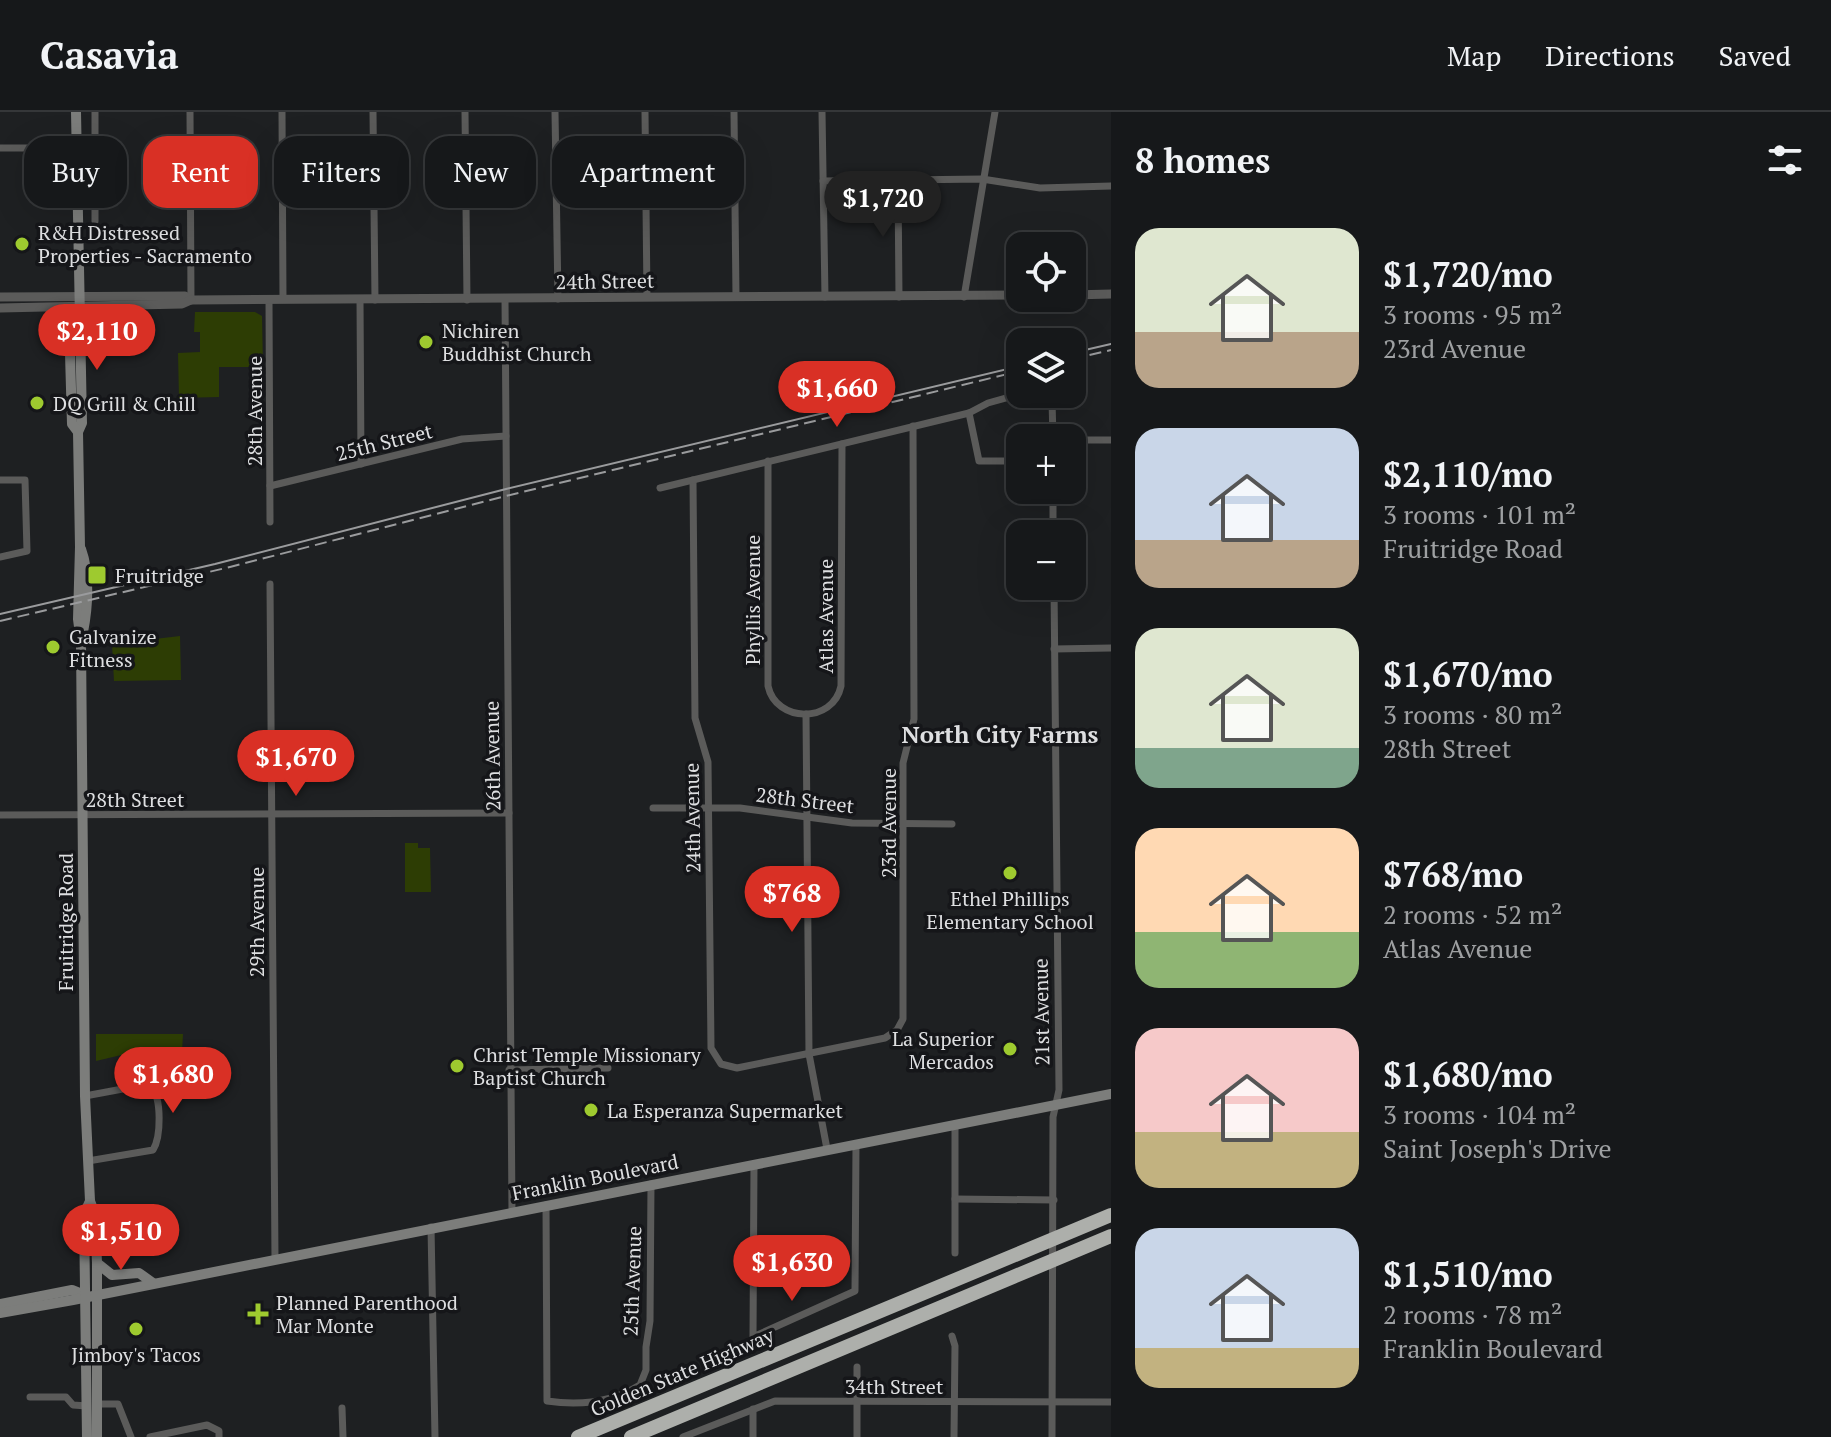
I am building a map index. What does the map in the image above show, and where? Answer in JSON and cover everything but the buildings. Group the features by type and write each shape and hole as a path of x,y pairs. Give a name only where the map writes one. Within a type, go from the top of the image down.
{"highway":[{"name":"Golden State Highway","path":"578,1437 1111,1215"},
{"name":"Golden State Highway","path":"631,1437 1111,1236"}],"main road":[{"name":"Fruitridge Road","path":"76,112 77,136"},
{"name":"Fruitridge Road","path":"77,208 78,302 69,318 72,424 78,432 85,1096 90,1201 95,1214 97,1263 87,1323 97,1437"},
{"name":"Franklin Boulevard","path":"0,1313 1111,1094"},
{"name":"Fruitridge Road","path":"87,1437 92,1405 92,1295 84,1214 90,1201"},
{"path":"97,1263 112,1275 139,1273 153,1283"},
{"name":"Franklin Boulevard","path":"0,1304 72,1290 92,1295"},
{"path":"36,1306 45,1309 75,1308 87,1323"}],"street":[{"path":"95,112 95,221"},
{"path":"190,112 191,300"},
{"path":"282,112 283,299"},
{"path":"373,112 375,300"},
{"path":"465,112 467,300"},
{"path":"555,112 558,299"},
{"path":"645,112 647,297"},
{"path":"734,112 736,297"},
{"path":"822,112 825,297"},
{"path":"964,297 995,112"},
{"path":"0,148 24,148"},
{"path":"823,181 982,179 1040,188 1111,186"},
{"path":"898,181 899,297"},
{"path":"1086,295 1111,294"},
{"name":"24th Street","path":"0,297 182,304 191,300 283,299 1006,296"},
{"path":"360,299 361,464"},
{"name":"26th Avenue","path":"505,299 512,1212"},
{"name":"28th Avenue","path":"269,300 270,522"},
{"name":"24th Street","path":"0,308 78,302"},
{"path":"660,488 969,413 1006,398"},
{"path":"969,413 979,461 1006,461"},
{"name":"23rd Avenue","path":"809,1054 885,1038 897,1030 903,1019 903,755 914,719 913,426"},
{"name":"25th Street","path":"270,486 462,439 506,436"},
{"path":"1086,440 1111,440"},
{"name":"Atlas Avenue","path":"806,714 819,713 831,706 841,686 842,444"},
{"name":"Phyllis Avenue","path":"768,461 768,686 772,698 781,708 791,713 806,714"},
{"path":"0,480 25,480 27,551 0,557"},
{"name":"24th Avenue","path":"693,480 695,718 707,755 711,1048 713,1055 725,1066 737,1068 809,1054"},
{"name":"29th Avenue","path":"270,584 275,1259"},
{"name":"21st Avenue","path":"1052,1437 1053,1117 1059,1090 1054,600"},
{"path":"1054,649 1111,648"},
{"path":"806,714 809,1054 827,1149"},
{"name":"28th Street","path":"653,808 759,810 852,823 952,824"},
{"name":"28th Street","path":"0,815 509,813"},
{"path":"509,1070 608,1068"},
{"path":"85,1096 144,1085 151,1087 157,1095 157,1142 153,1150 88,1161"},
{"path":"955,1124 955,1253"},
{"path":"754,1164 753,1337 855,1291 856,1144"},
{"name":"25th Avenue","path":"546,1205 547,1401 565,1404 600,1402 632,1390 644,1379 651,1310 651,1184"},
{"path":"955,1199 1054,1200"},
{"path":"431,1227 435,1437"},
{"path":"952,1336 955,1346 954,1437"},
{"path":"857,1367 857,1437"},
{"path":"30,1397 66,1397 73,1405 118,1404 131,1437"},
{"name":"34th Street","path":"683,1437 775,1401 1111,1402"},
{"path":"342,1408 343,1437"},
{"path":"753,1409 753,1437"},
{"path":"150,1437 207,1425 219,1431 219,1437"}],"green space":[{"path":"195,312 255,312 262,316 263,367 219,367 219,397 179,398 178,353 200,352 200,332 194,332"},
{"path":"180,636 181,680 114,681 112,644"},
{"path":"405,843 418,843 418,848 430,848 431,892 405,892"},
{"path":"96,1034 183,1034 182,1052 151,1048 96,1061"}],"tram line":[{"path":"1086,350 1111,344"},
{"path":"0,614 1006,369"}],"railway":[{"path":"1086,356 1111,350"},
{"path":"0,621 1006,374"}],"place":[{"name":"R&H Distressed Properties - Sacramento","path":"22,244"},
{"name":"Nichiren Buddhist Church","path":"426,342"},
{"name":"DQ Grill & Chill","path":"37,403"},
{"name":"Fruitridge","path":"97,575"},
{"name":"Galvanize Fitness","path":"53,647"},
{"name":"Ethel Phillips Elementary School","path":"1010,873"},
{"name":"La Superior Mercados","path":"1010,1049"},
{"name":"Christ Temple Missionary Baptist Church","path":"457,1066"},
{"name":"La Esperanza Supermarket","path":"591,1110"},
{"name":"Planned Parenthood Mar Monte","path":"258,1314"},
{"name":"Jimboy's Tacos","path":"136,1329"}],"district":[{"name":"North City Farms","path":"1000,734"}]}
